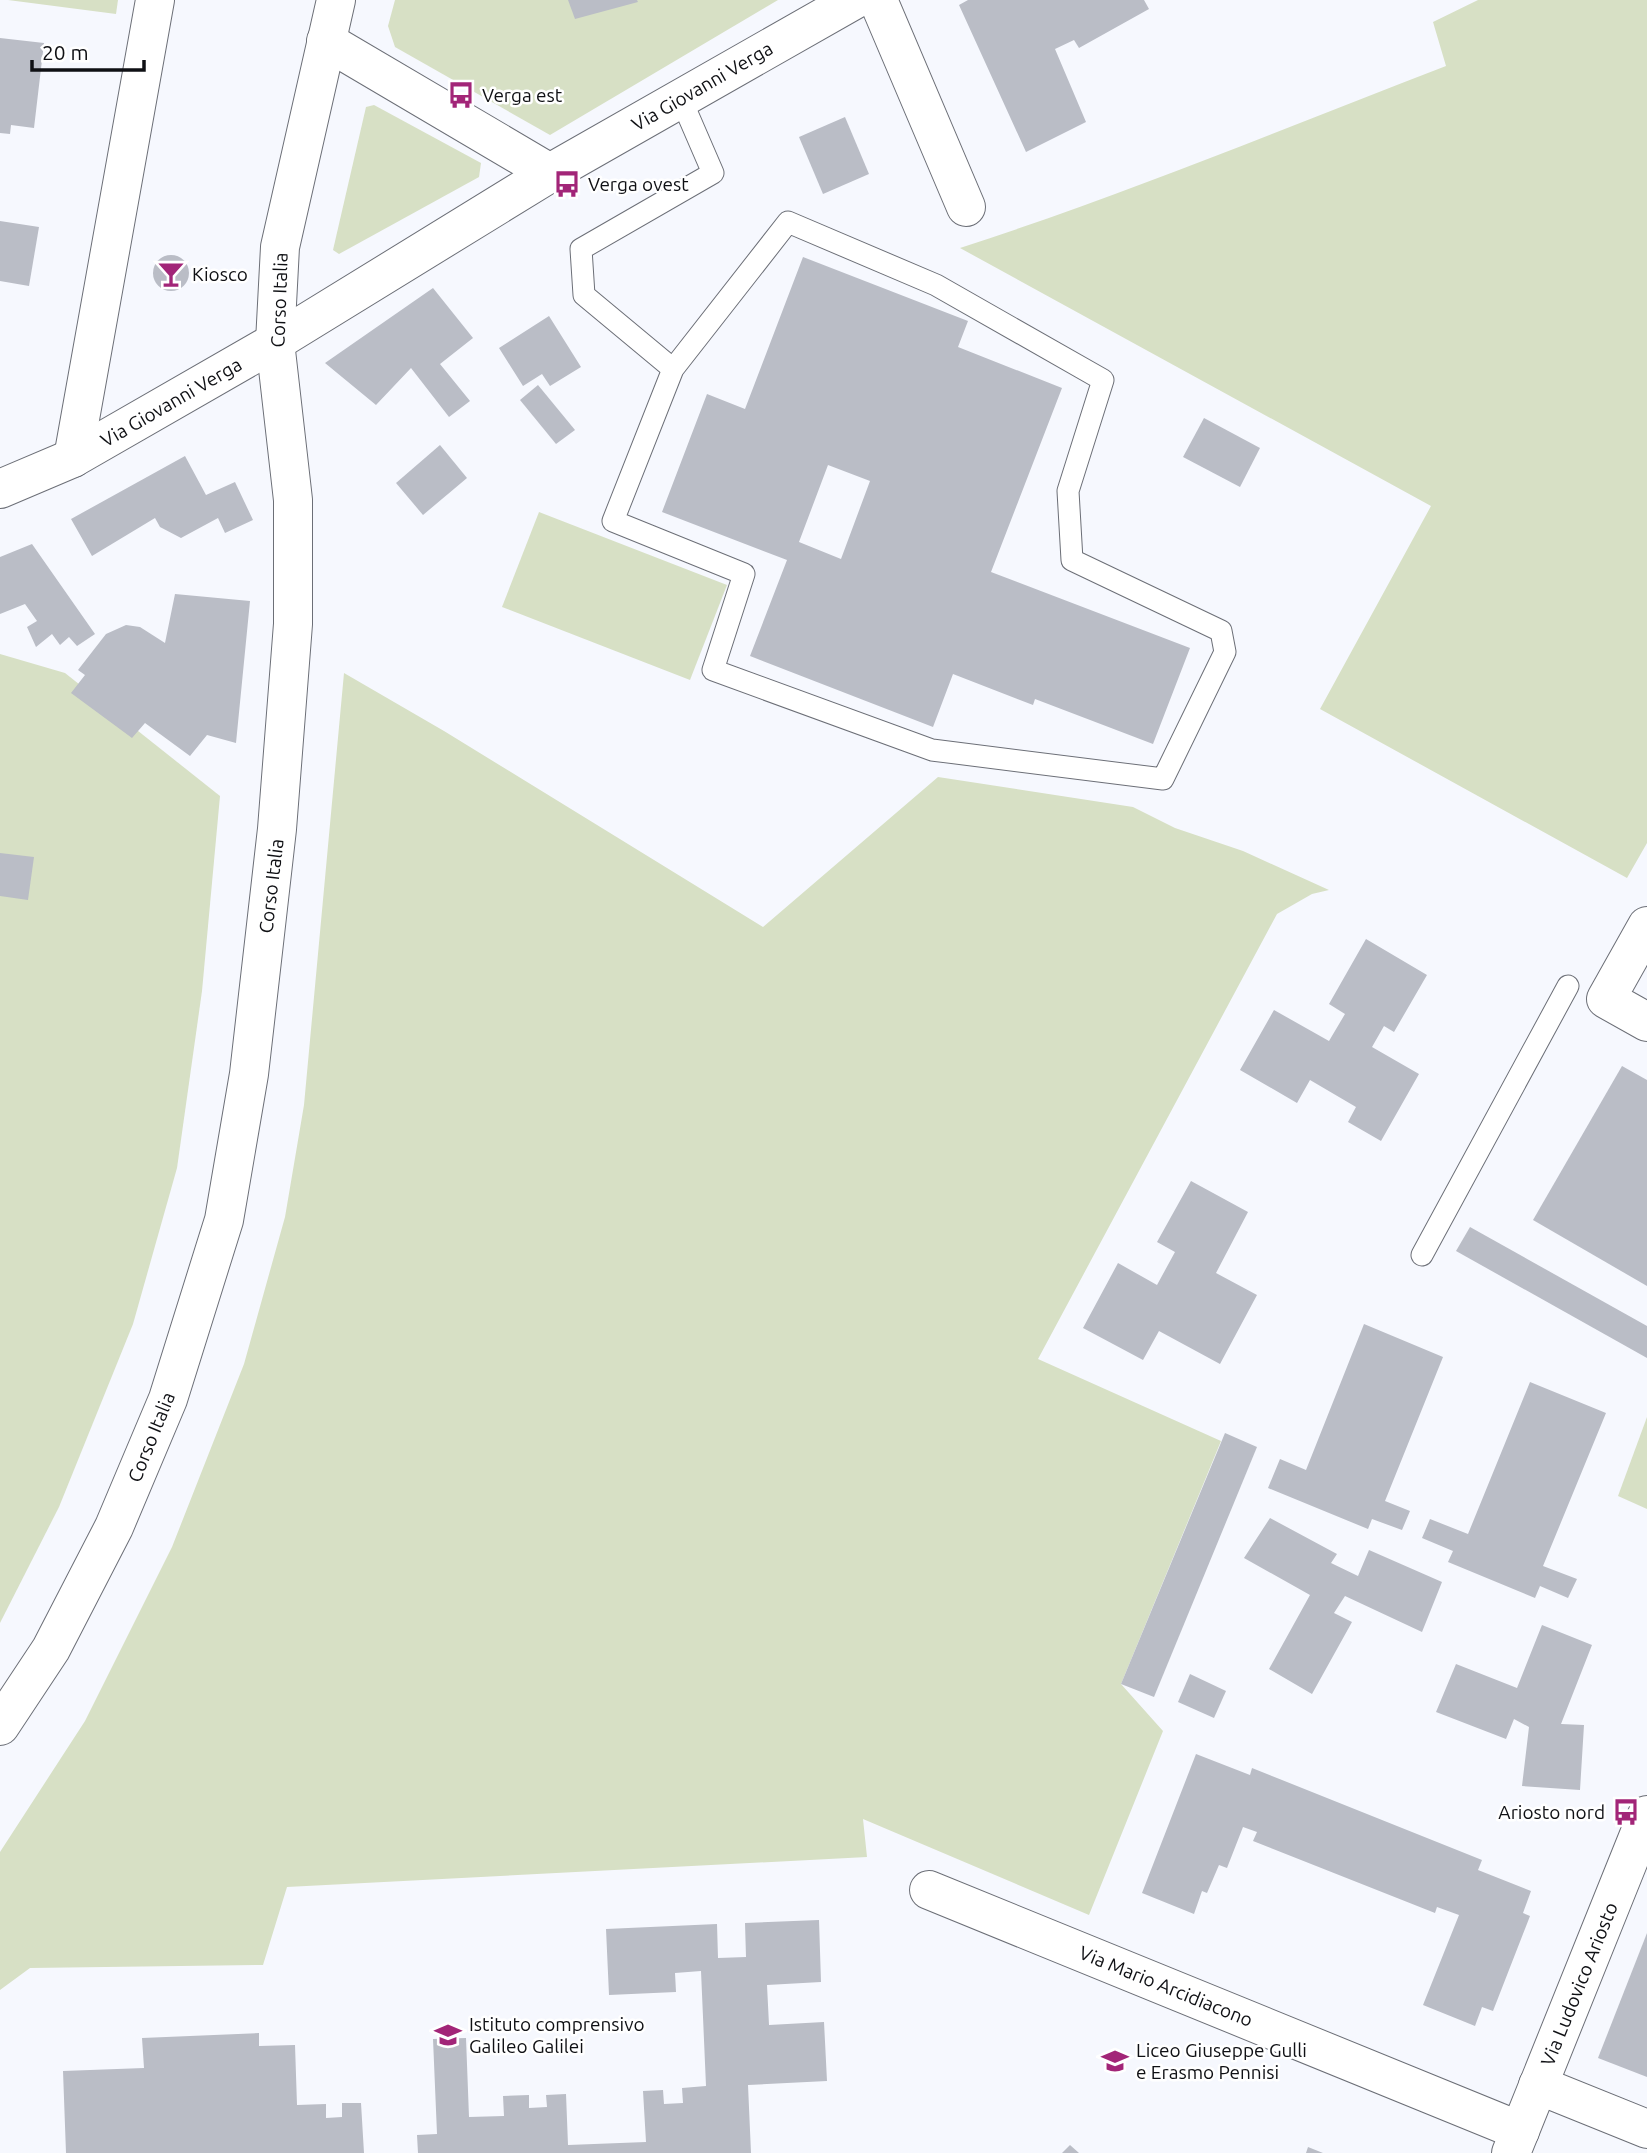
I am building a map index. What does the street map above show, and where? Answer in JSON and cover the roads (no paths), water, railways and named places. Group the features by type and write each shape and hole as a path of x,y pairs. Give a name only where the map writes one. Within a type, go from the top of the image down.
{"street":[{"path":"74,458 155,0"},
{"name":"Corso Italia","path":"0,1726 51,1649 114,1527 168,1399 224,1220 248,1074 277,829 293,624 293,500 275,342 280,247 336,0"},
{"name":"Via Giovanni Verga","path":"0,489 74,458 275,342 551,173 853,0"},
{"path":"878,0 966,207"},
{"path":"326,41 551,173"},
{"path":"1647,926 1606,999 1647,1022"},
{"name":"Via Ludovico Ariosto","path":"1515,2142 1647,1815"},
{"name":"Via Mario Arcidiacono","path":"929,1889 1515,2142"},
{"path":"1538,2085 1647,2129"}],"lane":[{"path":"673,369 584,295 581,249 713,173 681,99"},
{"path":"788,222 936,285 1103,380 1068,491 1072,560 1221,631 1225,652 1163,779 932,750 713,670 744,574 613,521 673,369 788,222"},
{"path":"1422,1255 1568,986"}],"place":[{"name":"Verga est","path":"461,95"},
{"name":"Verga ovest","path":"567,184"},
{"name":"Kiosco","path":"171,274"},
{"name":"Ariosto nord","path":"1626,1812"},
{"name":"Istituto comprensivo Galileo Galilei","path":"448,2035"},
{"name":"Liceo Giuseppe Gulli e Erasmo Pennisi","path":"1115,2061"}]}
